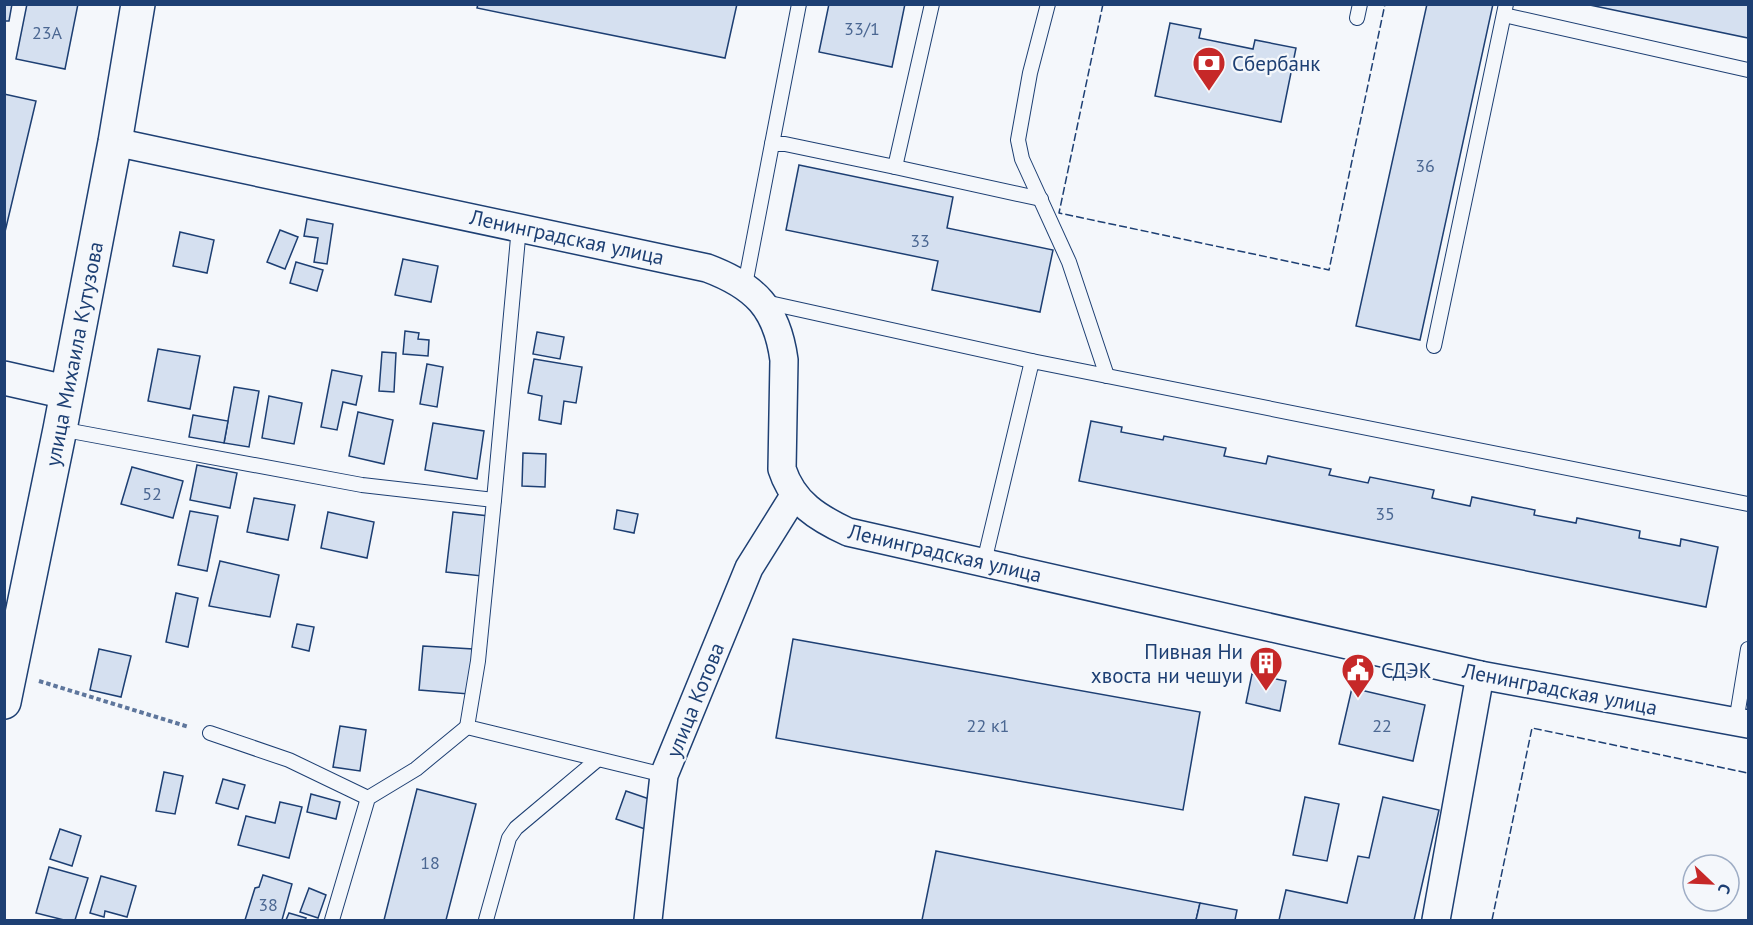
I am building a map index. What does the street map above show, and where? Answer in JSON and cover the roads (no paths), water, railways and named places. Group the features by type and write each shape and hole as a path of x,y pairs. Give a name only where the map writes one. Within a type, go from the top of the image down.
{"street":[{"name":"улица Михаила Кутузова","path":"8,687 115,142 138,4"},
{"name":"Ленинградская улица","path":"115,142 707,268 754,293 782,344 784,360 782,469 794,496 818,516 848,532 1480,675 1742,723"},
{"path":"4,378 66,392"},
{"name":"улица Котова","path":"648,921 664,775 749,568 794,496"},
{"path":"1436,921 1480,675"}],"lane":[{"path":"799,4 772,144 754,293 1032,361 1749,504"},
{"path":"895,167 932,4"},
{"path":"1048,4 1030,73 1018,140 1022,159 1069,262 1107,376"},
{"path":"1434,346 1505,10 1749,70"},
{"path":"772,144 785,144 1041,199"},
{"path":"332,921 368,798 416,769 467,727 478,661 519,227"},
{"path":"984,562 1032,361"},
{"path":"60,429 362,485 494,500"},
{"path":"1742,723 1749,649"},
{"path":"467,727 664,775"},
{"path":"210,733 289,760 368,798"},
{"path":"486,921 509,838 516,828 597,760"}],"place":[{"name":"Сбербанк","path":"1209,92"},
{"name":"Пивная Ни хвоста ни чешуи","path":"1266,692"},
{"name":"СДЭК","path":"1358,699"}]}
